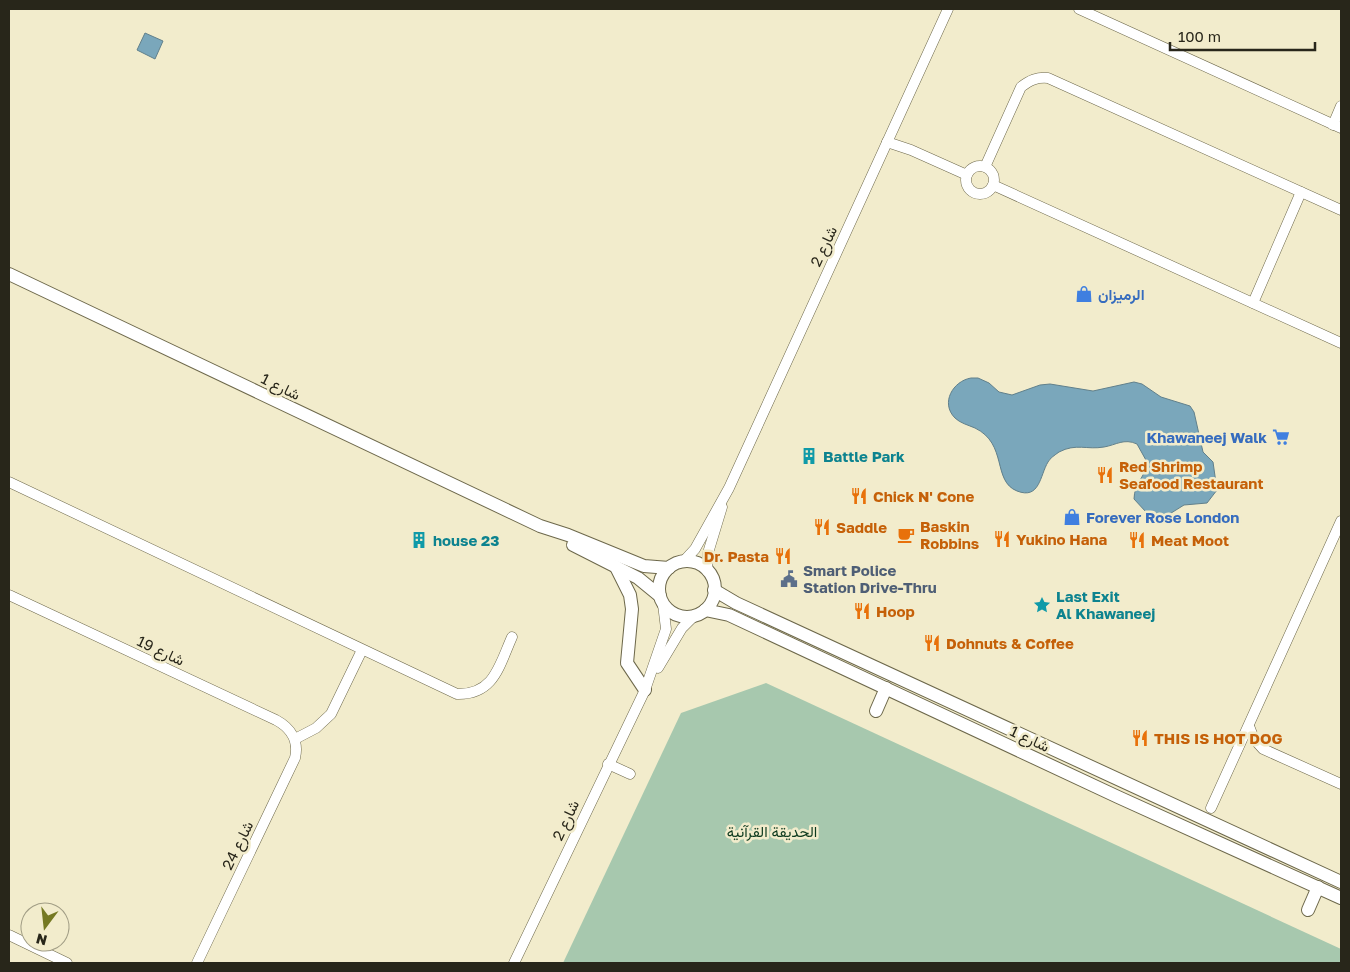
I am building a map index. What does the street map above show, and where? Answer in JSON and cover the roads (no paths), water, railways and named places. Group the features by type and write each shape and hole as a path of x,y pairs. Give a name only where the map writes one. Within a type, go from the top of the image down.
{"street":[{"name":"شارع 2","path":"683,562 695,548 725,495 948,9"},
{"path":"1079,9 1337,127 1341,106"},
{"path":"985,168 1022,87 1029,80 1048,78 1341,210"},
{"path":"888,139 967,175"},
{"path":"974,168 985,168 992,174 993,185 987,192 975,193 966,184 967,175 974,168"},
{"path":"993,185 1341,343"},
{"path":"1253,303 1301,192"},
{"name":"شارع 1","path":"9,274 540,526 647,584 661,600"},
{"path":"9,482 445,690 457,694 470,695 482,690 491,682 512,637"},
{"name":"شارع 2","path":"707,571 708,553 725,495"},
{"path":"1211,808 1341,521"},
{"name":"شارع 1","path":"540,526 568,535 644,566 662,569 669,568"},
{"path":"683,562 696,564 707,571 712,580 714,590 712,601 705,610 694,616 676,615 661,600 662,578 669,568 683,562"},
{"path":"616,567 630,595 632,610 627,663 644,690"},
{"name":"شارع 1","path":"714,590 736,603 1341,882"},
{"name":"شارع 19","path":"9,595 276,720 287,728 295,739"},
{"name":"شارع 2","path":"644,690 666,629 661,600"},
{"name":"شارع 1","path":"705,610 729,615 1118,797 1341,898"},
{"name":"شارع 2","path":"514,963 644,690 682,628 694,616"},
{"path":"295,739 316,728 331,714 362,650"},
{"path":"876,711 886,688"},
{"path":"1249,726 1254,739 1263,749"},
{"name":"شارع 24","path":"197,963 295,758 295,739"},
{"path":"1237,753 1250,749 1263,749 1341,783"},
{"path":"608,764 630,774"},
{"path":"1308,910 1318,887"},
{"path":"9,935 67,963"}],"water":[{"path":"145,33 163,41 155,59 137,50"},
{"path":"971,378 978,378 989,383 999,392 1012,395 1040,385 1050,384 1093,391 1134,382 1142,384 1161,397 1190,406 1194,412 1203,452 1213,462 1217,490 1207,503 1184,505 1168,515 1146,512 1134,499 1147,462 1137,444 1120,442 1098,448 1076,447 1065,449 1049,461 1035,489 1025,493 1017,491 1009,486 1005,479 992,443 975,428 955,418 951,412 949,400 954,388 959,383"}],"place":[{"name":"الرميزان","path":"1084,294"},
{"name":"Khawaneej Walk","path":"1281,437"},
{"name":"Battle Park","path":"809,456"},
{"name":"Red Shrimp Seafood Restaurant","path":"1105,475"},
{"name":"Chick N' Cone","path":"859,496"},
{"name":"Forever Rose London","path":"1072,517"},
{"name":"Saddle","path":"822,527"},
{"name":"Baskin Robbins","path":"906,535"},
{"name":"Yukino Hana","path":"1002,539"},
{"name":"house 23","path":"419,540"},
{"name":"Meat Moot","path":"1137,540"},
{"name":"Dr. Pasta","path":"783,556"},
{"name":"Smart Police Station Drive-Thru","path":"789,579"},
{"name":"Last Exit Al Khawaneej","path":"1042,605"},
{"name":"Hoop","path":"862,611"},
{"name":"Dohnuts & Coffee","path":"932,643"},
{"name":"THIS IS HOT DOG","path":"1140,738"}],"park label":[{"name":"الحديقة القرآنية","path":"772,831"}]}
